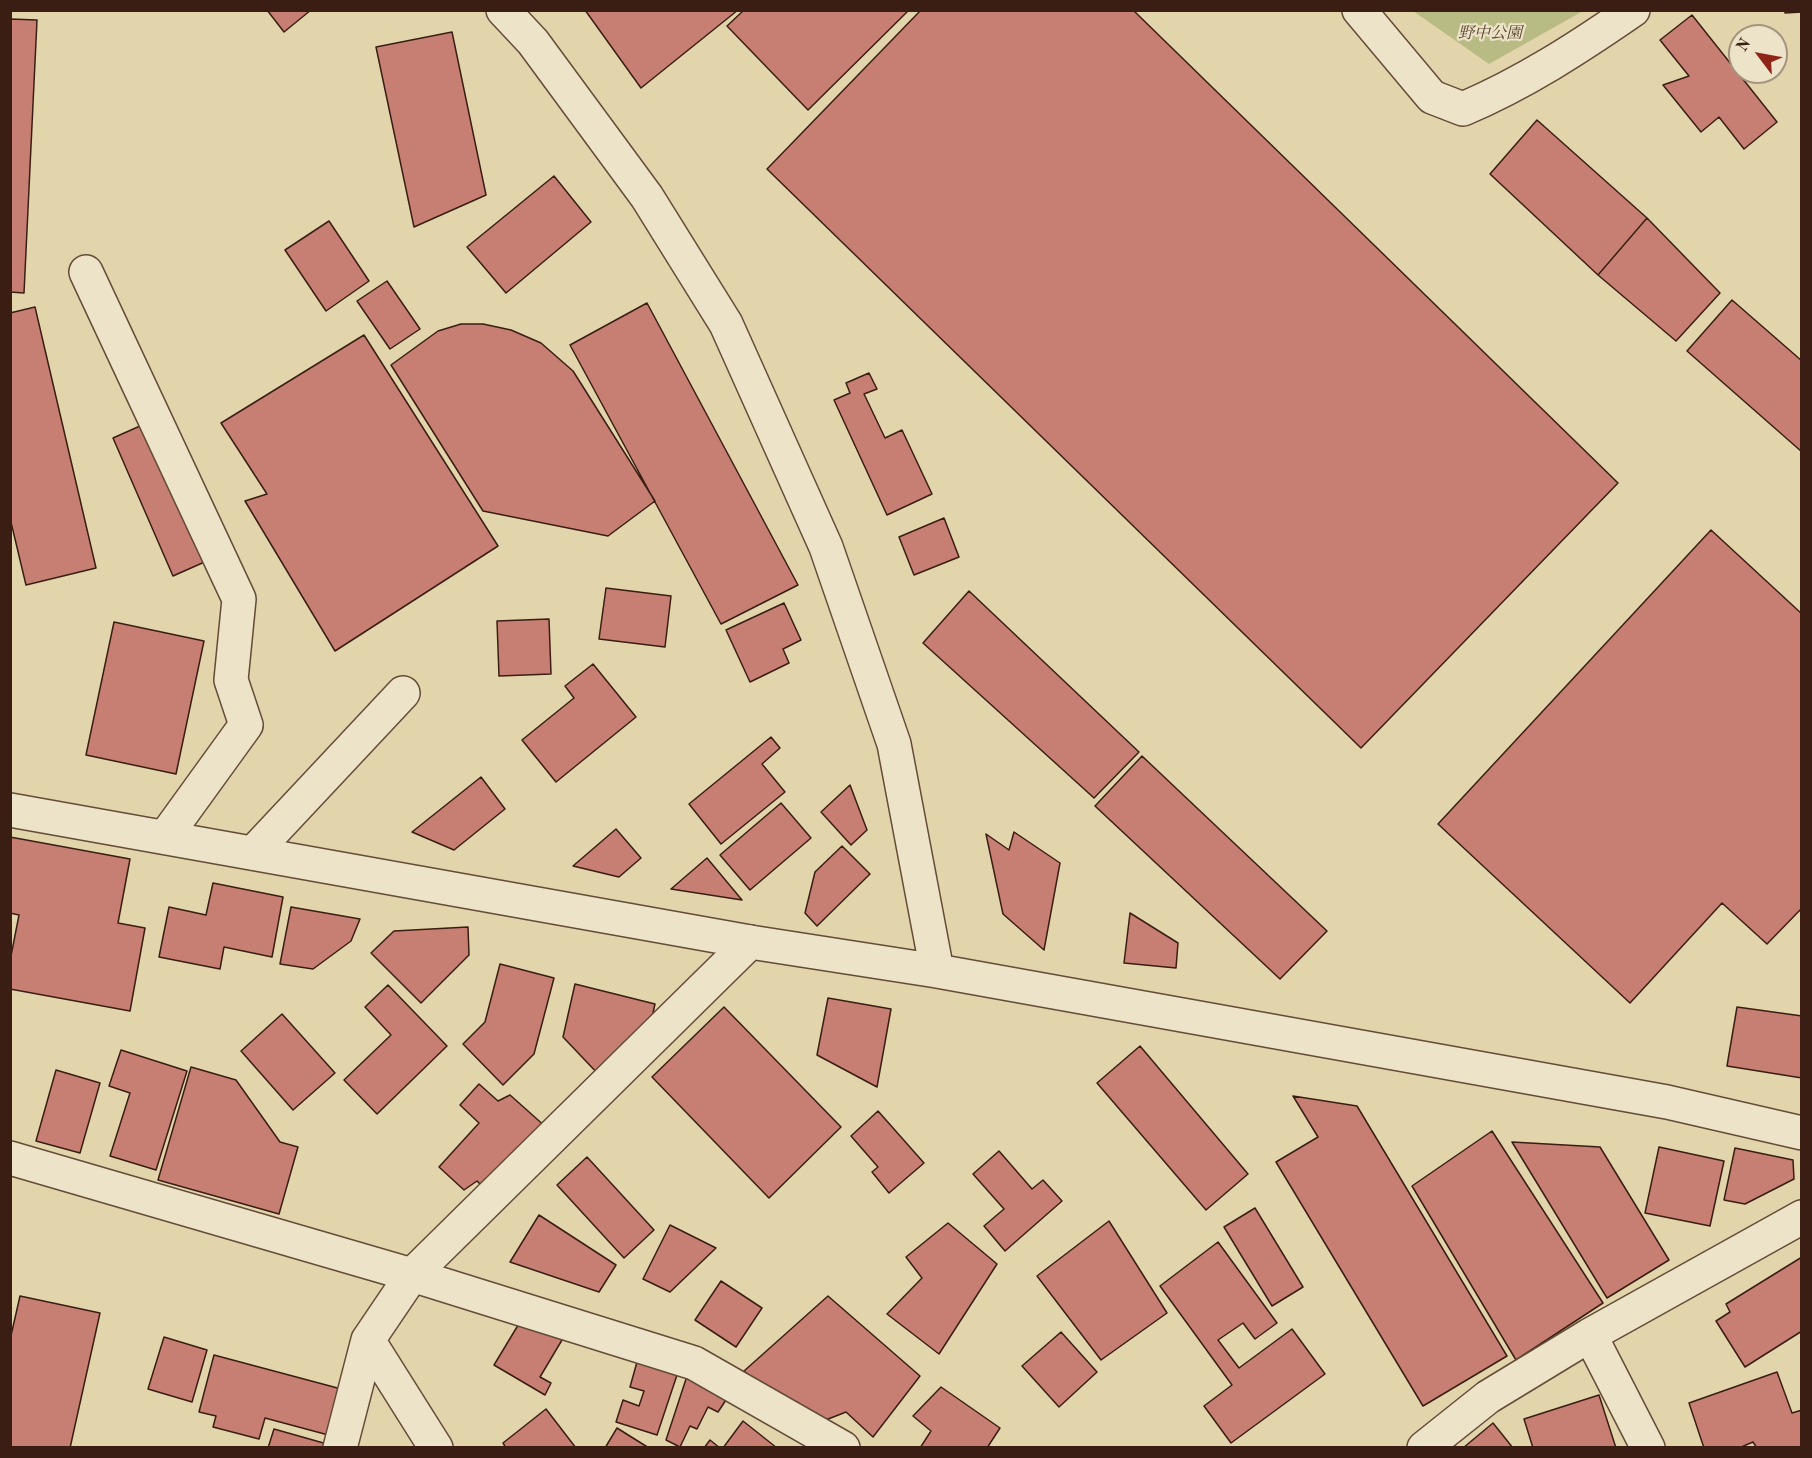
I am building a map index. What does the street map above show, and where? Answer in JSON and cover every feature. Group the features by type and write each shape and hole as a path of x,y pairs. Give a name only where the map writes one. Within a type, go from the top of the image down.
{"street":[{"path":"503,10 533,42 647,197 726,324 826,547 894,744 937,971"},
{"path":"1359,10 1432,97 1463,109 1498,95 1568,55 1633,10"},
{"path":"86,272 239,599 231,680 246,725 165,837"},
{"path":"254,853 403,693"},
{"path":"10,810 750,942 937,971 1667,1102 1802,1133"},
{"path":"340,1448 368,1340 412,1275 750,942"},
{"path":"10,1158 412,1275 694,1363 843,1448"},
{"path":"1424,1448 1488,1396 1590,1335 1802,1217"},
{"path":"1590,1335 1648,1448"},
{"path":"368,1340 436,1448"}],"green space":[{"name":"野中公園","path":"1413,11 1583,11 1489,64"}],"building":[{"path":"267,10 311,10 284,32"},
{"path":"585,10 738,10 641,88"},
{"path":"744,10 909,10 808,110 727,26"},
{"path":"921,10 1133,10 1618,483 1361,748 767,169"},
{"path":"1785,10 1802,10 1802,12 1785,13"},
{"path":"1692,15 1728,60 1728,84 1747,84 1777,122 1744,149 1719,117 1701,132 1663,85 1689,76 1660,40"},
{"path":"10,19 37,20 24,293 10,292"},
{"path":"452,32 486,195 414,227 376,47"},
{"path":"1537,120 1647,218 1598,275 1490,174"},
{"path":"554,176 591,222 506,293 467,247"},
{"path":"1647,218 1720,293 1676,341 1598,275"},
{"path":"329,221 369,281 326,311 285,250"},
{"path":"387,281 420,329 390,349 357,301"},
{"path":"1732,300 1802,361 1802,452 1687,351"},
{"path":"647,303 798,585 721,624 570,345"},
{"path":"35,307 96,568 26,585 10,518 10,313"},
{"path":"461,324 483,324 511,330 541,343 573,371 655,501 608,536 483,511 391,365 438,331"},
{"path":"364,335 498,546 335,651 245,501 267,494 221,423"},
{"path":"869,373 877,389 864,394 885,438 902,430 932,494 887,515 834,400 850,393 846,383"},
{"path":"149,422 209,560 173,576 113,438"},
{"path":"944,518 959,557 914,575 899,537"},
{"path":"1711,530 1802,614 1802,908 1767,944 1722,903 1630,1003 1438,824"},
{"path":"606,588 671,596 665,647 599,639"},
{"path":"969,591 1139,752 1094,798 923,643"},
{"path":"784,603 801,640 783,649 789,663 750,682 726,630"},
{"path":"549,619 551,674 499,676 497,621"},
{"path":"114,622 204,641 176,774 86,755"},
{"path":"593,664 636,717 556,782 522,740 574,698 565,686"},
{"path":"771,737 780,748 762,764 785,792 721,844 689,804"},
{"path":"1142,756 1327,931 1280,979 1095,806"},
{"path":"481,777 505,809 454,850 412,832"},
{"path":"850,785 867,830 851,845 821,812"},
{"path":"781,803 811,838 750,890 720,855"},
{"path":"616,829 641,858 619,877 573,866"},
{"path":"1014,832 1060,863 1044,950 1003,914 986,834 1009,850"},
{"path":"10,837 130,859 118,923 145,928 130,1011 10,989 10,961 19,915 10,913"},
{"path":"842,846 870,874 817,926 805,913 815,872"},
{"path":"707,858 742,900 671,889"},
{"path":"213,883 283,897 272,957 224,947 220,969 159,957 169,907 206,915"},
{"path":"291,907 360,919 351,941 313,969 280,964"},
{"path":"1130,913 1178,943 1176,968 1124,963"},
{"path":"468,927 469,955 421,1003 371,953 394,931"},
{"path":"500,964 554,978 534,1054 503,1085 463,1044 485,1022"},
{"path":"575,984 655,1004 649,1031 601,1077 563,1037"},
{"path":"388,985 447,1046 377,1114 344,1080 391,1035 365,1007"},
{"path":"828,998 891,1009 877,1087 817,1055"},
{"path":"724,1007 841,1127 769,1198 652,1077"},
{"path":"1737,1007 1802,1016 1802,1078 1727,1066"},
{"path":"282,1014 335,1073 293,1110 241,1051"},
{"path":"1140,1046 1248,1174 1206,1210 1097,1083"},
{"path":"121,1050 187,1071 156,1170 110,1156 130,1093 109,1086"},
{"path":"191,1067 236,1080 280,1142 298,1147 279,1214 158,1180"},
{"path":"56,1070 100,1083 80,1153 36,1141"},
{"path":"479,1084 498,1101 510,1095 547,1128 489,1193 477,1181 464,1190 439,1167 479,1123 460,1105"},
{"path":"1293,1096 1357,1106 1507,1356 1423,1406 1276,1162 1318,1137"},
{"path":"878,1111 924,1163 889,1193 872,1172 878,1167 851,1136"},
{"path":"1492,1131 1603,1303 1516,1360 1412,1186"},
{"path":"1512,1142 1600,1147 1669,1260 1607,1298"},
{"path":"1659,1147 1724,1161 1710,1226 1645,1213"},
{"path":"1735,1148 1793,1160 1794,1179 1745,1204 1724,1200"},
{"path":"999,1151 1032,1189 1043,1180 1062,1201 1005,1251 984,1226 1004,1209 973,1174"},
{"path":"587,1157 654,1230 624,1258 557,1185"},
{"path":"1255,1208 1303,1287 1272,1306 1224,1227"},
{"path":"539,1215 616,1265 599,1292 510,1262"},
{"path":"1109,1221 1167,1313 1101,1360 1037,1276"},
{"path":"948,1223 997,1264 939,1354 887,1314 922,1278 906,1257"},
{"path":"670,1225 716,1248 670,1292 643,1279"},
{"path":"1218,1242 1277,1323 1255,1339 1243,1323 1218,1340 1239,1368 1292,1329 1325,1374 1231,1443 1204,1406 1232,1385 1160,1286"},
{"path":"1802,1257 1802,1331 1745,1367 1716,1321 1730,1312 1726,1304"},
{"path":"721,1281 762,1308 736,1347 695,1320"},
{"path":"20,1296 100,1313 70,1448 10,1448 10,1340"},
{"path":"828,1296 920,1376 873,1437 846,1412 813,1425 744,1371"},
{"path":"523,1317 562,1340 540,1377 551,1383 545,1395 494,1365"},
{"path":"1061,1332 1097,1372 1059,1407 1022,1366"},
{"path":"164,1337 207,1350 192,1402 148,1389"},
{"path":"214,1355 345,1390 332,1436 265,1418 259,1439 213,1427 216,1416 199,1412"},
{"path":"637,1362 677,1375 657,1435 616,1422 623,1400 639,1406 644,1391 630,1387"},
{"path":"1777,1372 1792,1413 1802,1410 1802,1448 1757,1448 1753,1442 1739,1448 1704,1448 1689,1403"},
{"path":"687,1376 728,1397 718,1412 708,1407 697,1429 690,1426 680,1447 666,1440"},
{"path":"941,1387 1000,1428 987,1448 920,1448 931,1431 913,1416"},
{"path":"1599,1395 1616,1448 1533,1448 1524,1419"},
{"path":"546,1409 576,1448 506,1448 503,1443"},
{"path":"743,1421 777,1448 723,1448"},
{"path":"1493,1423 1513,1448 1463,1448"},
{"path":"617,1428 649,1448 605,1448"},
{"path":"274,1429 327,1444 326,1448 268,1448"},
{"path":"710,1440 720,1448 704,1448"}]}
